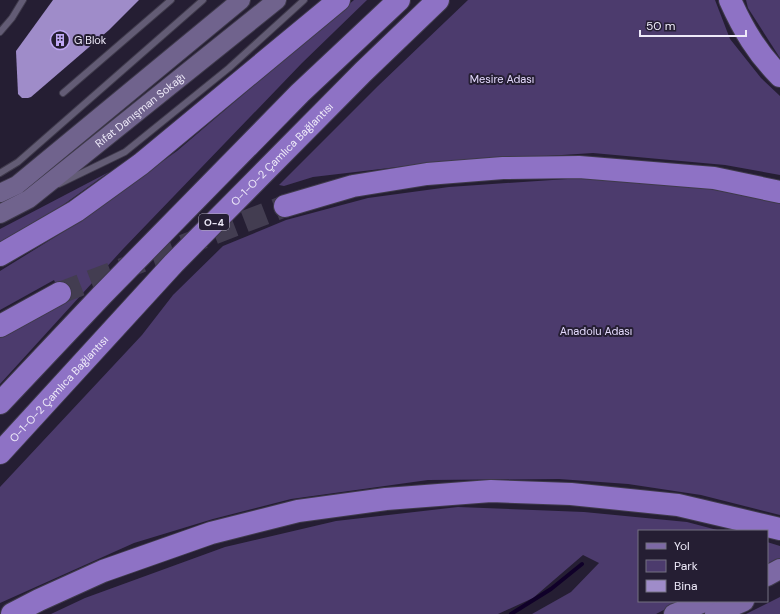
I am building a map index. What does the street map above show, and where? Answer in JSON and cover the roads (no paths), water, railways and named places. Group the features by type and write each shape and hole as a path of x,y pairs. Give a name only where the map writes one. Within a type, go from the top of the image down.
{"highway":[{"path":"102,295 202,179 377,0"},
{"name":"O-4","path":"0,403 102,295 300,93 399,0"},
{"name":"O-1-O-2 Çamlıca Bağlantısı","path":"0,453 174,263 363,72 438,0"},
{"path":"730,0 738,19 753,44 780,76"},
{"path":"0,255 76,211 141,164 334,4"},
{"path":"285,206 354,186 427,174 503,168 580,167 714,178 780,192"},
{"path":"0,326 60,293"},
{"path":"12,614 103,571 211,533 298,511 386,499 491,491 571,494 678,505 780,529"}],"main road":[{"path":"768,575 780,569"},
{"path":"768,591 780,585"},
{"path":"674,614 704,602"},
{"path":"715,614 742,602"}],"street":[{"name":"Rıfat Danışman Sokağı","path":"0,193 17,185 241,0"},
{"name":"Rıfat Danışman Sokağı","path":"0,214 29,199 277,0"}],"lane":[{"path":"0,32 12,18 23,0"},
{"path":"63,93 171,0"},
{"path":"0,173 18,162 203,0"},
{"path":"29,199 125,152 229,68 304,0"}],"waterway":[{"path":"511,614 551,589 582,564"}],"tunnel":[{"path":"60,293 285,206"}],"place":[{"name":"G Blok","path":"60,40"}],"park label":[{"name":"Mesire Adası","path":"502,79"},
{"name":"Anadolu Adası","path":"596,331"}]}
